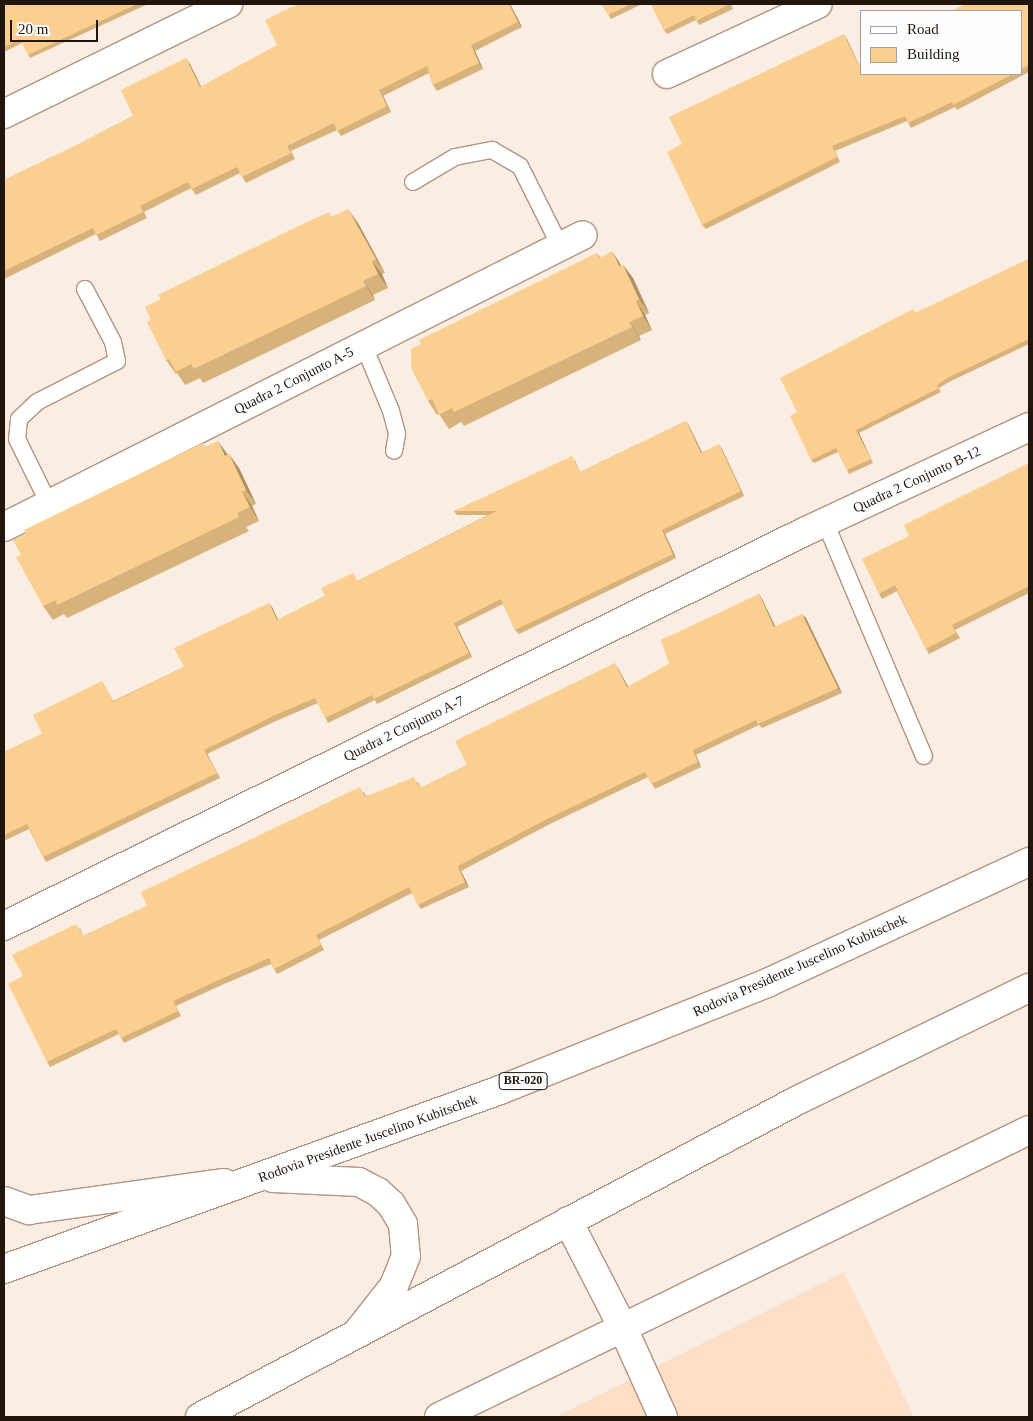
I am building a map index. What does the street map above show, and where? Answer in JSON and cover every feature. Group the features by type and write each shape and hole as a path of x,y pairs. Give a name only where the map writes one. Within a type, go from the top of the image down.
{"main road":[{"path":"4,114 228,4"},
{"path":"667,74 818,4"},
{"name":"Quadra 2 Conjunto A-5","path":"4,527 572,241"},
{"name":"Quadra 2 Conjunto B-12","path":"815,527 1029,427"},
{"name":"Quadra 2 Conjunto A-7","path":"4,926 815,527"},
{"name":"Rodovia Presidente Juscelino Kubitschek","path":"4,1268 262,1178 494,1092 767,983 1029,862"},
{"path":"200,1417 353,1338 568,1221 798,1100 1029,988"},
{"path":"1000,1002 1029,1004"},
{"path":"439,1417 622,1326 1029,1130"},
{"path":"4,1201 29,1210 262,1178 359,1182 378,1192 391,1204 403,1224 406,1256 394,1286 353,1338"},
{"path":"568,1221 622,1326 663,1417"}],"lane":[{"path":"413,182 455,157 492,150 520,166 572,241"},
{"path":"49,504 17,439 19,419 37,402 117,361 113,342 85,288"},
{"path":"364,346 391,411 398,434 394,451"},
{"path":"815,527 924,756"}],"shaded area":[{"path":"844,1272 914,1417 555,1417"}],"building":[{"path":"4,4 137,4 28,55 20,39 4,47"},
{"path":"298,4 509,4 518,22 471,45 479,63 433,85 427,66 379,90 387,106 337,131 334,123 287,146 291,153 242,177 237,167 192,189 188,182 140,206 143,212 96,235 93,228 4,271 4,180 133,116 121,90 186,58 200,87 277,45 265,20"},
{"path":"602,4 631,4 608,15"},
{"path":"651,4 730,4 696,21 694,15 664,30"},
{"path":"965,4 1029,4 1029,65 1023,68 1023,10 953,10"},
{"path":"844,34 858,64 860,63 860,75 1011,75 953,105 952,102 908,123 905,116 832,146 837,157 702,225 667,152 682,144 669,117"},
{"path":"348,209 376,259 372,261 378,274 363,281 366,286 194,369 191,364 176,372 169,359 166,360 147,322 151,320 145,307 161,299 158,295 290,230 329,212 331,217"},
{"path":"612,251 619,266 623,265 639,299 636,301 643,316 629,322 632,327 454,412 452,408 439,415 432,399 428,401 411,368 411,349 421,344 419,340 597,253 599,258"},
{"path":"1029,259 1029,339 947,378 937,385 939,388 856,430 871,459 847,470 836,448 811,460 790,416 797,412 780,378 913,309 915,313"},
{"path":"686,421 701,453 719,444 741,491 662,530 673,554 515,630 501,599 454,623 469,653 374,699 372,695 325,718 315,698 273,716 204,750 217,773 43,857 27,824 4,835 4,752 42,734 33,715 102,681 113,702 184,667 174,648 269,603 277,620 325,596 321,588 353,573 357,581 497,511 454,511 572,456 580,472"},
{"path":"218,441 225,456 229,454 246,490 242,492 250,507 237,513 239,517 57,605 56,600 43,606 16,557 21,555 13,540 26,534 24,530 203,443 205,447"},
{"path":"1029,463 1029,586 952,625 956,633 926,649 895,585 879,594 862,559 909,536 904,525"},
{"path":"759,594 774,627 802,614 838,688 758,724 756,720 693,750 698,762 651,784 645,772 547,819 458,866 465,882 418,905 409,887 316,935 321,945 274,969 269,958 173,1001 178,1011 121,1038 116,1029 47,1062 8,984 23,976 12,955 76,924 83,936 147,906 141,892 360,787 365,797 414,777 420,788 467,765 455,741 615,663 627,687 669,664 661,640"}]}
